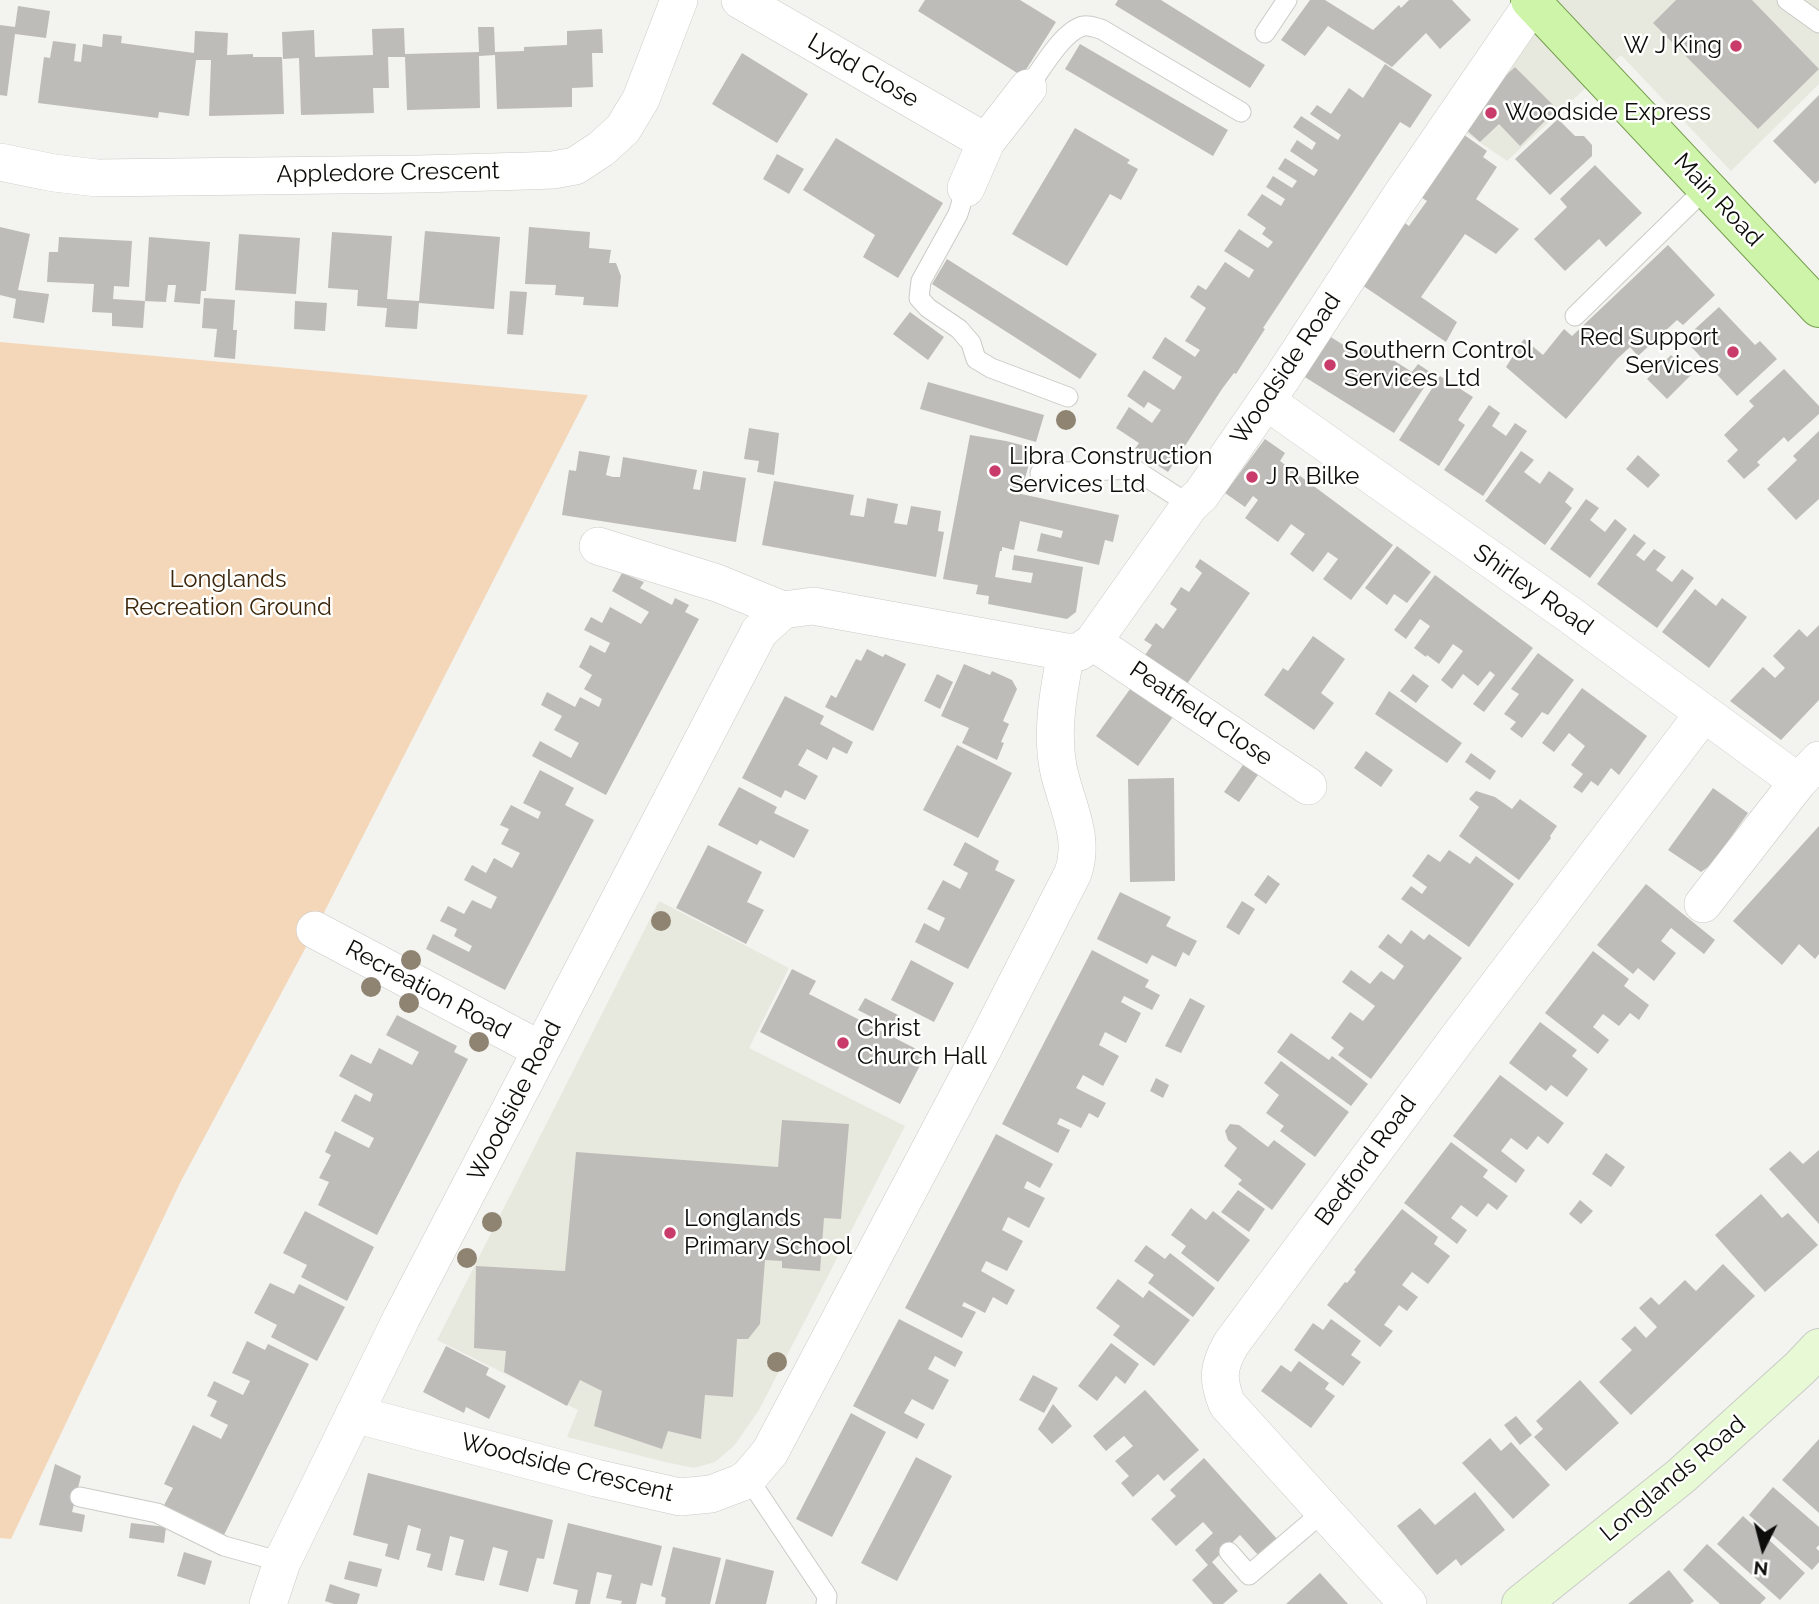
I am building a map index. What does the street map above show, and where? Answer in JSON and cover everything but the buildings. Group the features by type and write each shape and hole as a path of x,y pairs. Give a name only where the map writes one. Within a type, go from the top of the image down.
{"main road":[{"name":"Main Road","path":"1535,1 1819,308"}],"street":[{"name":"Appledore Crescent","path":"0,162 54,173 97,177 419,174 554,170 575,166 601,149 623,129 640,99 679,0"},
{"name":"Lydd Close","path":"740,0 986,142"},
{"name":"Woodside Road","path":"1080,647 1190,505 1201,495 1535,1"},
{"path":"966,188 986,142 1028,88"},
{"name":"Shirley Road","path":"1266,401 1704,713 1808,771 1703,904"},
{"path":"598,546 717,583 783,610 813,606 1080,647"},
{"name":"Woodside Road","path":"268,1604 282,1562 354,1414 541,1050 760,632 783,610"},
{"name":"Peatfield Close","path":"1080,647 1308,786"},
{"name":"Woodside Crescent","path":"354,1414 596,1478 680,1497 711,1494 748,1478 770,1452 984,1049 1073,873 1077,860 1077,831 1058,766 1055,728 1059,692 1080,647"},
{"name":"Bedford Road","path":"1408,1604 1227,1404 1219,1374 1223,1358 1448,1051 1704,713"},
{"name":"Recreation Road","path":"315,930 541,1050"},
{"name":"Longlands Road","path":"1521,1604 1681,1476 1819,1348"}],"lane":[{"path":"1265,33 1287,0"},
{"path":"1787,0 1819,23"},
{"path":"1028,88 1073,30 1086,26 1101,29 1241,112"},
{"path":"966,188 958,215 921,281 919,298 928,308 959,329 971,343 976,359 991,368 1068,397"},
{"path":"1575,316 1706,188"},
{"path":"1040,473 1134,469 1190,505"},
{"path":"748,1478 827,1596 826,1604"},
{"path":"80,1497 157,1513 224,1546 282,1562"},
{"path":"1229,1552 1250,1574 1324,1511"}],"shaded area":[{"path":"1549,0 1819,0 1819,84 1731,171 1621,55 1507,161 1456,126"},
{"name":"Longlands Primary School","path":"659,901 789,968 749,1048 905,1126 759,1410 734,1446 715,1462 694,1468 567,1437 578,1410 437,1340"}],"green space":[{"name":"Longlands Recreation Ground","path":"0,342 588,395 315,930 180,1183 11,1539 0,1538"}],"place":[{"name":"W J King","path":"1736,46"},
{"name":"Woodside Express","path":"1491,113"},
{"name":"Red Support Services","path":"1733,352"},
{"name":"Southern Control Services Ltd","path":"1330,365"},
{"name":"Libra Construction Services Ltd","path":"995,471"},
{"name":"J R Bilke","path":"1252,477"},
{"name":"Christ Church Hall","path":"843,1043"},
{"name":"Longlands Primary School","path":"670,1233"}]}
